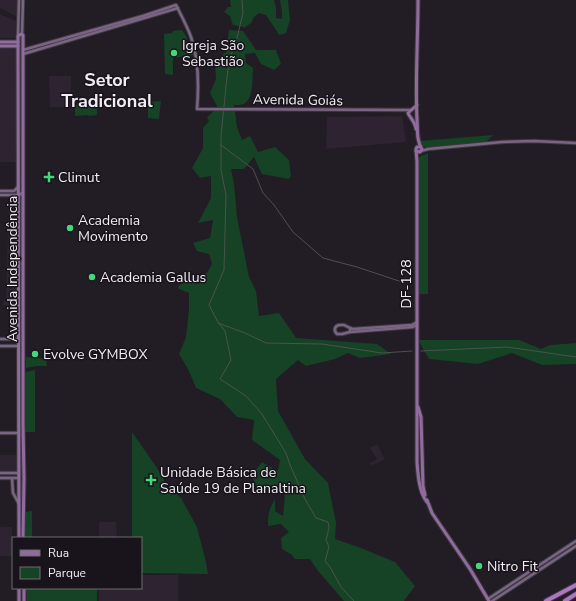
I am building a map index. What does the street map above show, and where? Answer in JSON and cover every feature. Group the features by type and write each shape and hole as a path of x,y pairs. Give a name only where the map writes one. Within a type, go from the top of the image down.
{"highway":[{"path":"546,601 576,585"},
{"path":"565,601 576,594"}],"main road":[{"name":"DF-128","path":"418,0 418,468 423,494 432,513 490,600"},
{"name":"Avenida Independência","path":"19,537 18,339 21,322 23,272 21,218 18,195 20,99 23,64 20,59 18,46 20,36"},
{"name":"Avenida Independência","path":"20,36 23,52 18,64 21,94"},
{"path":"0,42 18,42"},
{"path":"0,46 18,46"},
{"path":"18,64 23,64"},
{"name":"Avenida Independência","path":"20,99 23,158 23,193 19,272 23,354 23,537"},
{"path":"411,110 415,112 417,118 415,120 408,115 408,112 417,105"},
{"name":"DF-128","path":"413,120 419,149"},
{"path":"18,157 23,158"},
{"path":"18,339 21,342 23,354"},
{"path":"18,368 23,368"},
{"name":"DF-128","path":"417,405 422,424 423,486 427,502"},
{"path":"18,422 21,424 23,422"},
{"path":"417,423 420,422 422,424"},
{"path":"18,428 21,425 23,427"},
{"path":"418,468 421,470 423,467"},
{"path":"19,486 22,488 24,486"},
{"path":"19,490 24,491"},
{"path":"19,589 19,601"},
{"path":"24,589 24,601"}],"street":[{"name":"Avenida Independência","path":"19,0 18,30 20,36"},
{"name":"Avenida Independência","path":"20,36 22,30 22,0"},
{"name":"Avenida Goiás","path":"23,52 177,7 191,36 194,48 199,91 197,109 411,110"},
{"path":"19,9 20,11 22,9"},
{"path":"18,30 22,30"},
{"name":"Avenida Goiás","path":"399,111 408,115"},
{"path":"419,149 502,142 576,142"},
{"path":"0,191 14,191 18,186"},
{"path":"0,195 18,195 23,193"},
{"path":"370,329 353,329 347,326 339,325 334,328 334,330 338,334 346,334 370,329 417,324"},
{"path":"0,339 18,339"},
{"path":"0,346 18,346"},
{"path":"0,433 18,433"},
{"path":"0,473 19,473"},
{"path":"0,478 19,478"},
{"path":"12,478 13,493 19,504"},
{"path":"490,600 501,590 576,541"},
{"path":"490,600 503,594 576,546"},
{"path":"501,590 503,594"}],"shaded area":[{"path":"0,0 18,0 17,17 0,8"},
{"path":"0,14 16,21 16,38 0,38"},
{"path":"0,47 16,47 16,162 0,162"},
{"path":"49,76 71,76 71,107 50,107"},
{"path":"402,116 406,142 326,149 327,117"},
{"path":"18,196 18,305 3,305 3,301 6,301 9,197"},
{"path":"377,444 385,459 372,466 370,463 377,459 370,448"},
{"path":"0,455 18,455 18,474 0,474"},
{"path":"99,522 116,522 117,537 99,537"},
{"path":"0,527 12,527 12,556 0,556"},
{"path":"142,575 178,575 178,601 99,601 99,589 142,589"}],"green space":[{"path":"230,0 274,0 276,7 276,18 282,19 280,0 288,0 290,20 286,33 279,35 266,15 259,13 254,17 251,23 244,28 233,25 230,16 224,12 228,7 231,7"},
{"path":"182,30 186,36 187,43 192,43 193,55 173,58 173,75 165,74 164,34"},
{"path":"229,30 243,31 256,50 276,50 281,64 274,70 261,64 255,53 245,54 246,63 253,68 251,93 244,104 234,105 237,127 242,140 250,136 258,152 275,147 289,160 291,176 289,179 262,174 254,157 244,169 231,169 237,217 249,277 256,291 259,316 279,313 296,338 377,344 391,354 360,358 348,353 335,359 306,366 298,360 276,379 278,411 305,459 328,483 336,523 335,539 395,562 415,586 404,601 344,601 318,571 310,559 295,559 292,555 282,549 281,538 289,532 281,524 268,526 268,522 270,509 275,499 275,511 283,516 285,495 283,483 270,489 259,489 251,476 262,462 278,471 280,460 252,440 254,420 237,417 220,399 196,388 189,371 179,354 186,337 189,293 179,289 178,287 184,280 207,273 212,264 209,254 197,251 193,243 210,238 213,220 198,223 211,198 211,176 200,178 192,168 203,148 203,128 209,121 207,117 217,106 210,93 216,79 215,62 226,52"},
{"path":"161,101 159,119 148,118 148,102"},
{"path":"75,105 97,105 97,115 75,116"},
{"path":"493,135 486,142 426,147 422,146 419,141"},
{"path":"428,153 428,294 419,294 419,157"},
{"path":"418,340 519,340 541,349 550,345 576,343 576,364 542,365 512,353 478,364 429,359"},
{"path":"26,357 46,359 47,366 26,368"},
{"path":"35,370 35,432 25,432 25,372"},
{"path":"132,432 157,468 166,484 181,498 197,527 208,574 142,573 142,537 132,537"},
{"path":"32,511 32,537 24,537 25,512"},
{"path":"27,589 97,589 97,601 27,601"}],"waterway":[{"path":"242,0 243,13 237,38 229,61 221,136 221,170 226,195 224,270 209,305 218,322 225,331 231,360 220,379 246,396 262,414 286,453 305,499 316,518 328,522 329,528 326,540 329,547 325,561 341,587 354,601"},
{"path":"221,145 253,169 263,193 274,205 293,232 323,258 357,267 402,282"},
{"path":"218,323 266,343 322,344 382,353 412,351"},
{"path":"421,351 507,347 576,357"}],"place":[{"name":"Igreja São Sebastião","path":"174,53"},
{"name":"Climut","path":"49,177"},
{"name":"Academia Movimento","path":"70,228"},
{"name":"Academia Gallus","path":"92,277"},
{"name":"Evolve GYMBOX","path":"35,354"},
{"name":"Unidade Básica de Saúde 19 de Planaltina","path":"151,480"},
{"name":"Nitro Fit","path":"479,566"}],"district":[{"name":"Setor Tradicional","path":"107,90"}]}
